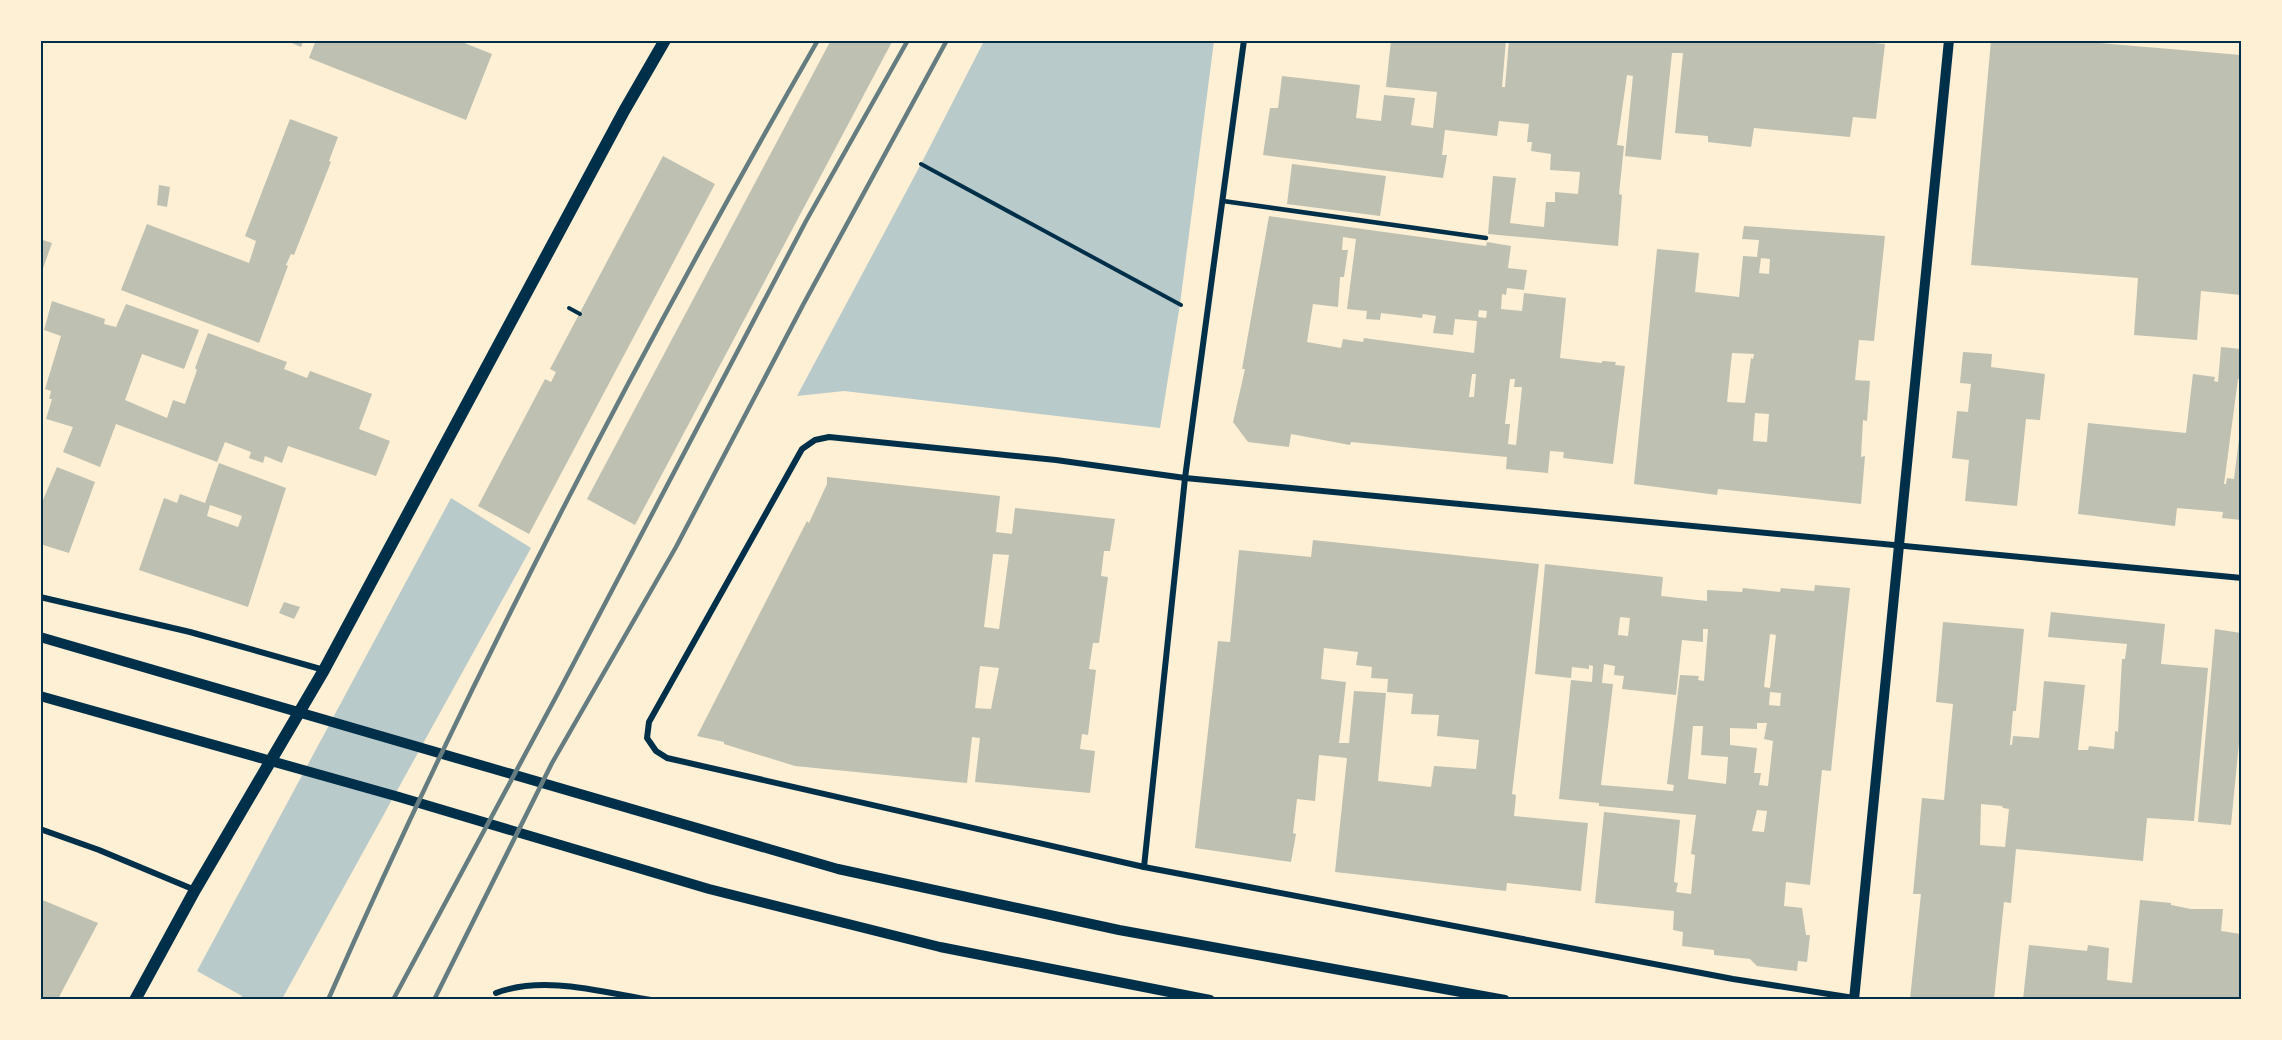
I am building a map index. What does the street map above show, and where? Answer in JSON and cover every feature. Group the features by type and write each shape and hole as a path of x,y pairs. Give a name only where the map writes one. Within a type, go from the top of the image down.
{"main road":[{"path":"135,999 195,890 324,670 624,111 665,40"}],"street":[{"path":"1144,867 1185,478 1244,40"},
{"path":"1949,40 1900,546 1853,999 1733,979 1144,867 667,758 656,751 647,738 649,722 802,449 819,438 828,437 1056,459 1185,478 1900,546 2241,578"},
{"path":"40,597 190,632 324,670"},
{"path":"40,638 838,869 1119,930 1505,999"},
{"path":"40,696 411,800 709,889 940,947 1210,999"},
{"path":"40,829 99,850 195,890"},
{"path":"496,993 513,986 545,984 651,999"}],"lane":[{"path":"1223,201 1486,238"}],"path":[{"path":"921,164 1180,304 1207,315"},
{"path":"569,308 580,314"}],"shaded area":[{"path":"984,41 1214,41 1180,304 1160,428 844,391 797,396"},
{"path":"451,498 531,548 282,999 241,999 242,996 197,971"}],"building":[{"path":"285,40 304,40 301,47"},
{"path":"316,40 457,40 492,54 466,120 309,58"},
{"path":"831,40 893,40 635,525 587,499"},
{"path":"1391,40 1506,40 1502,87 1505,87 1509,40 1844,40 1885,44 1876,119 1853,117 1850,137 1754,128 1751,147 1708,142 1708,136 1675,133 1683,53 1672,53 1661,160 1625,156 1633,76 1627,75 1617,145 1624,146 1619,194 1622,195 1618,246 1488,234 1493,176 1516,178 1510,223 1544,227 1546,202 1555,202 1555,192 1578,194 1580,172 1550,170 1551,154 1531,151 1532,142 1527,142 1529,124 1499,121 1497,136 1445,130 1442,155 1447,155 1443,178 1263,155 1270,108 1278,108 1282,76 1360,85 1356,118 1381,121 1384,95 1415,98 1411,125 1433,128 1437,92 1386,87"},
{"path":"1991,40 2064,40 2241,55 2241,295 2201,291 2197,340 2134,335 2138,278 1971,265"},
{"path":"290,119 338,137 329,161 331,162 294,255 291,254 286,265 288,266 259,343 121,290 147,224 249,263 256,241 245,236"},
{"path":"663,156 715,184 529,534 478,506 545,379 551,382 556,372 550,369"},
{"path":"1292,164 1386,176 1380,216 1287,204"},
{"path":"159,185 170,187 167,207 157,205"},
{"path":"1269,216 1486,246 1487,242 1511,246 1508,268 1527,270 1524,290 1507,288 1506,295 1502,294 1501,309 1522,311 1524,293 1566,298 1560,358 1602,363 1602,361 1616,362 1615,365 1625,366 1613,464 1563,458 1564,452 1550,451 1548,473 1506,469 1507,457 1351,442 1350,445 1291,434 1289,447 1248,442 1233,422 1245,369 1242,369","holes":["1343,237 1356,239 1347,309 1367,311 1366,319 1380,320 1381,313 1422,318 1423,314 1436,316 1433,333 1453,335 1455,319 1477,321 1474,353 1364,338 1363,342 1343,339 1341,348 1307,342 1313,304 1338,307 1340,277 1344,277 1348,250 1342,250","1479,310 1487,311 1486,318 1478,317","1472,374 1476,374 1474,397 1469,397","1510,379 1515,379 1514,387 1522,387 1516,445 1508,444 1510,424 1505,424"]},
{"path":"1744,226 1885,236 1874,341 1859,340 1855,380 1870,381 1867,421 1863,420 1861,457 1865,456 1861,504 1718,489 1717,495 1634,484 1657,249 1699,253 1695,292 1739,297 1743,256 1757,257 1759,240 1742,239","holes":["1761,258 1770,259 1769,274 1759,273","1732,353 1754,354 1753,359 1751,358 1745,403 1727,402","1755,413 1769,414 1767,442 1753,441"]},
{"path":"40,239 52,243 41,274 40,274"},
{"path":"52,301 105,319 104,324 116,327 126,304 199,330 184,369 142,354 125,400 167,418 173,400 185,404 208,333 287,362 284,369 307,378 310,371 372,394 359,429 390,441 376,476 288,446 282,463 265,456 263,463 249,458 251,452 225,442 217,462 116,424 100,467 63,452 73,427 46,419 52,399 49,399 51,391 45,389 61,336 44,330"},
{"path":"2221,347 2241,349 2241,379 2238,379 2224,484 2227,478 2234,479 2241,423 2241,520 2222,518 2223,512 2177,508 2175,526 2078,514 2088,423 2186,433 2193,374 2215,377 2214,381 2218,382"},
{"path":"1963,352 1992,354 1991,367 2045,374 2040,420 2026,419 2017,506 1965,501 1969,460 1952,458 1957,411 1968,412 1971,384 1960,383"},
{"path":"219,463 286,488 248,607 139,570 164,498 177,503 180,494 205,503","holes":["210,505 242,516 238,527 207,516"]},
{"path":"57,467 95,482 69,553 40,544 40,507"},
{"path":"827,477 1000,496 996,532 1012,534 1015,508 1115,519 1110,551 1104,551 1101,576 1108,577 1099,643 1093,643 1089,669 1096,670 1088,735 1082,734 1080,749 1095,751 1090,793 975,782 980,738 972,737 967,783 795,766 724,744 724,742 697,736 807,521 809,523 827,484","holes":["993,554 1009,555 999,629 984,627","980,666 999,668 991,709 975,708"]},
{"path":"1313,540 1539,564 1512,794 1516,795 1514,816 1588,823 1581,891 1507,883 1506,891 1335,872 1347,758 1319,755 1315,801 1297,799 1293,833 1296,834 1291,862 1195,848 1218,641 1230,642 1239,550 1311,557","holes":["1324,648 1358,652 1356,665 1372,667 1371,678 1388,679 1387,692 1413,694 1411,714 1439,715 1437,736 1479,740 1476,769 1434,766 1431,787 1378,781 1386,693 1354,691 1349,743 1339,743 1346,682 1321,679"]},
{"path":"1545,564 1663,577 1661,596 1707,601 1707,590 1742,592 1743,588 1780,592 1781,588 1814,591 1815,585 1850,588 1831,771 1822,770 1810,885 1786,882 1784,906 1802,908 1806,935 1810,935 1807,962 1798,961 1797,971 1757,966 1750,959 1714,955 1714,950 1682,946 1683,932 1673,930 1674,911 1595,903 1604,812 1680,820 1674,882 1678,883 1676,892 1691,894 1695,855 1691,854 1696,815 1599,806 1599,803 1559,799 1571,680 1592,682 1593,666 1589,665 1589,669 1572,667 1571,678 1535,674","holes":["1620,617 1630,618 1628,636 1618,635","1703,629 1708,629 1704,681 1698,680 1699,676 1680,675 1667,784 1674,785 1673,791 1601,785 1613,684 1602,683 1604,664 1615,666 1614,675 1624,676 1622,689 1676,695 1682,640 1703,642","1770,634 1776,635 1770,688 1764,687","1770,692 1781,693 1780,706 1769,705","1757,723 1767,723 1764,739 1773,741 1768,786 1759,785 1761,773 1754,773 1757,748 1730,745 1730,728 1757,729","1693,726 1703,726 1701,755 1728,757 1726,784 1688,779","1757,810 1767,811 1764,832 1752,831"]},
{"path":"284,602 300,607 294,619 279,613"},
{"path":"2051,612 2165,624 2161,664 2208,668 2194,821 2147,818 2143,861 2016,849 2011,903 2004,902 1994,999 1910,999 1921,894 1913,894 1922,798 1944,800 1953,704 1936,702 1943,622 2024,629 2016,711 2013,711 2010,745 2012,745 2013,736 2039,738 2044,681 2085,685 2078,750 2088,750 2089,746 2114,749 2115,731 2118,732 2122,659 2125,659 2127,644 2048,637","holes":["1981,804 2009,809 2005,847 1980,845"]},
{"path":"2215,629 2241,633 2241,722 2231,825 2198,822"},
{"path":"40,899 98,923 58,999 40,999"},
{"path":"2140,900 2171,903 2171,905 2191,909 2223,909 2221,931 2241,934 2241,999 2023,999 2029,945 2087,951 2088,945 2109,948 2107,980 2132,983"}],"railway":[{"path":"328,1000 441,755 560,514 686,275 818,40"},
{"path":"393,1000 557,695 806,221 908,40"},
{"path":"434,1000 552,763 676,547 804,303 947,40"}]}
